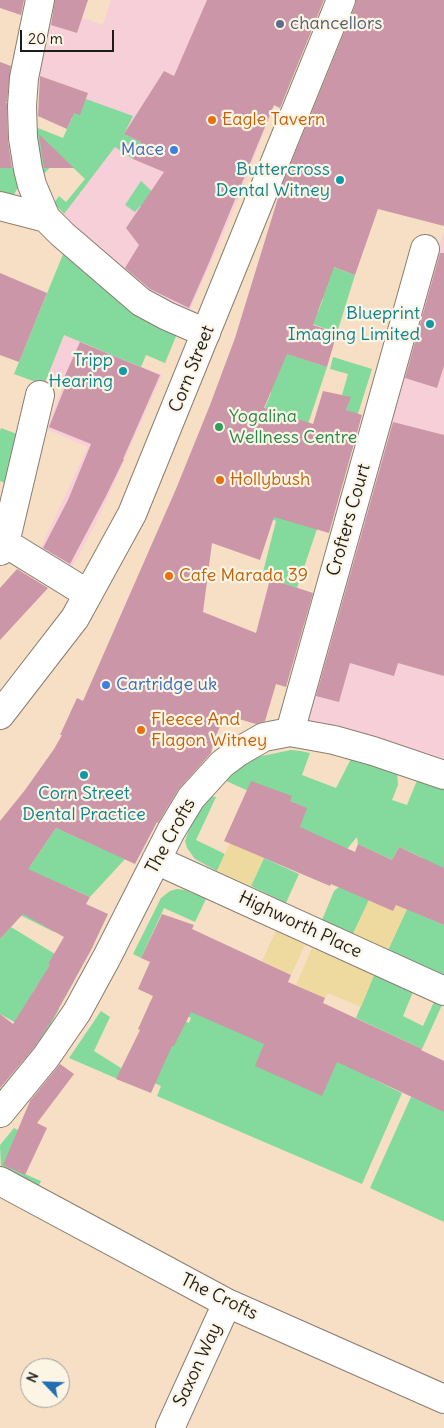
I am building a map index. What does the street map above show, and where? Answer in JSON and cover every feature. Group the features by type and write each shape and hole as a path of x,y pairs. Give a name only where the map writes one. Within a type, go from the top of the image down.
{"street":[{"path":"40,0 24,78 22,106 24,145 28,169 34,191 46,218 74,245 141,302 206,333"},
{"name":"Corn Street","path":"0,715 65,632 132,514 341,0"},
{"path":"0,206 46,218"},
{"name":"Crofters Court","path":"290,732 425,249"},
{"path":"40,395 3,547 88,594"},
{"name":"The Crofts","path":"0,1113 46,1057 77,1012 156,860 191,798 222,764 264,737 290,732 334,740 374,751 444,775"},
{"name":"Highworth Place","path":"156,860 444,991"},
{"name":"The Crofts","path":"0,1181 227,1303 444,1399"},
{"name":"Saxon Way","path":"170,1428 227,1303"}],"shaded area":[{"path":"111,0 318,0 281,86 241,192 187,316 143,295 76,230 64,214 115,147 86,99 88,93 33,74 35,64 43,60 48,43 42,33 44,22 77,33 82,18 103,25"},
{"path":"444,230 444,764 304,719"},
{"path":"64,335 162,375 100,515 72,568 40,549 88,447 46,429 64,384 47,377"}],"green space":[{"path":"86,99 133,116 124,134 141,142 133,159 115,147 64,214 54,203 59,196 66,202 85,179 61,156 41,177 33,126 63,138 72,118 63,114"},
{"path":"13,158 21,182 12,198 0,195 0,168 13,168"},
{"path":"141,181 156,195 187,234 140,206 135,212 125,205"},
{"path":"66,247 179,329 165,363 146,355 141,367 64,335 44,385 14,374"},
{"path":"310,258 355,275 337,333 299,319 303,307 318,312 323,299 298,290"},
{"path":"270,348 327,367 304,436 261,417 271,393"},
{"path":"333,357 372,369 352,433 346,410 348,404 343,402 345,396 342,395 348,374 330,369"},
{"path":"1,428 17,434 7,484 0,481"},
{"path":"270,451 317,529 297,588 262,576 276,521 264,515"},
{"path":"291,750 310,753 302,775 336,788 351,759 397,772 398,785 392,800 407,805 418,778 444,785 444,883 418,872 423,858 399,847 392,860 358,844 357,837 347,849 299,828 306,808 290,801 280,824 253,793 224,780 256,758"},
{"path":"209,796 216,797 196,840 225,854 217,871 195,859 187,848 185,841 190,827"},
{"path":"56,828 125,859 90,897 68,887 64,911 54,932 8,909 8,862 30,866"},
{"path":"264,858 299,874 286,903 251,886"},
{"path":"339,887 369,900 353,934 322,920 334,891"},
{"path":"177,889 185,890 206,899 195,922 164,908 141,958 133,954 161,898 170,891"},
{"path":"407,909 444,925 444,976 388,950"},
{"path":"11,927 55,954 48,964 74,981 64,999 39,983 33,992 59,1009 39,1042 16,1023 0,1014 0,939"},
{"path":"374,975 413,992 403,1016 423,1026 434,1002 442,1005 422,1049 356,1018"},
{"path":"160,1001 339,1048 378,1067 373,1079 402,1093 362,1184 157,1096 161,1086 148,1080 147,1010 150,1002 189,1023 191,1018"},
{"path":"101,1011 110,1017 94,1051 121,1068 120,1080 69,1058"},
{"path":"411,1097 444,1106 444,1222 370,1188"},
{"path":"14,1128 18,1130 4,1165 41,1181 37,1190 1,1168 0,1145"}],"sand":[{"path":"230,843 264,858 251,886 217,871"},
{"path":"369,900 393,911 396,905 407,909 388,950 353,934"},
{"path":"276,931 305,945 291,975 262,961"},
{"path":"312,948 374,975 361,1007 328,993 325,998 296,985"}],"building":[{"path":"0,0 24,0 21,15 0,8"},
{"path":"55,0 88,0 77,33 51,25"},
{"path":"207,0 324,0 280,108 274,105 189,308 150,289 125,268 139,245 126,228 164,172 133,159 141,142 124,134 164,71 174,76"},
{"path":"356,0 444,0 444,226 378,209 355,275 334,267 313,325 337,333 327,367 287,354 264,408 313,424 323,391 351,397 346,410 362,415 329,533 274,517 260,560 212,543 203,612 256,633 270,579 313,593 286,687 276,684 265,721 256,724 225,715 211,753 178,790 157,822 135,864 56,828 28,869 90,897 86,904 108,914 91,950 54,1017 34,1048 0,1088 0,1014 13,1024 50,965 48,964 64,937 23,914 0,939 0,821 54,749 62,735 60,735 77,698 83,701 176,489 235,338 282,185"},
{"path":"0,62 11,66 7,102 5,102 7,103 8,140 12,168 0,168"},
{"path":"40,76 88,93 80,115 74,113 67,129 38,116"},
{"path":"39,134 50,145 74,168 44,168"},
{"name":"Blueprint Imaging Limited","path":"440,253 444,253 444,366 437,388 405,378"},
{"path":"0,273 47,293 19,362 0,355"},
{"path":"80,342 160,375 124,459 70,564 43,548 68,500 91,444 49,427 67,382 63,380"},
{"path":"393,422 444,435 444,676 398,663 394,676 350,663 339,702 316,696"},
{"path":"17,569 48,588 0,640 0,588"},
{"path":"251,781 292,796 290,801 307,808 300,827 355,852 358,844 392,860 399,847 444,868 444,925 396,905 393,911 224,841"},
{"path":"162,914 194,925 192,929 291,975 288,982 325,998 323,1003 444,1061 444,1112 337,1062 322,1096 255,1066 264,1044 191,1012 174,1046 172,1046 151,1093 116,1079 140,1030 138,1029 153,996 138,989 150,962 141,958"},
{"path":"60,1064 74,1074 37,1123 47,1128 25,1175 3,1165 30,1101"}],"place":[{"name":"chancellors","path":"280,24"},
{"name":"Eagle Tavern","path":"212,120"},
{"name":"Mace","path":"174,150"},
{"name":"Buttercross Dental Witney","path":"340,180"},
{"name":"Blueprint Imaging Limited","path":"430,324"},
{"name":"Tripp Hearing","path":"123,371"},
{"name":"Yogalina Wellness Centre","path":"219,427"},
{"name":"Hollybush","path":"220,480"},
{"name":"Cafe Marada 39","path":"169,576"},
{"name":"Cartridge uk","path":"106,685"},
{"name":"Fleece And Flagon Witney","path":"141,730"},
{"name":"Corn Street Dental Practice","path":"84,775"}]}
